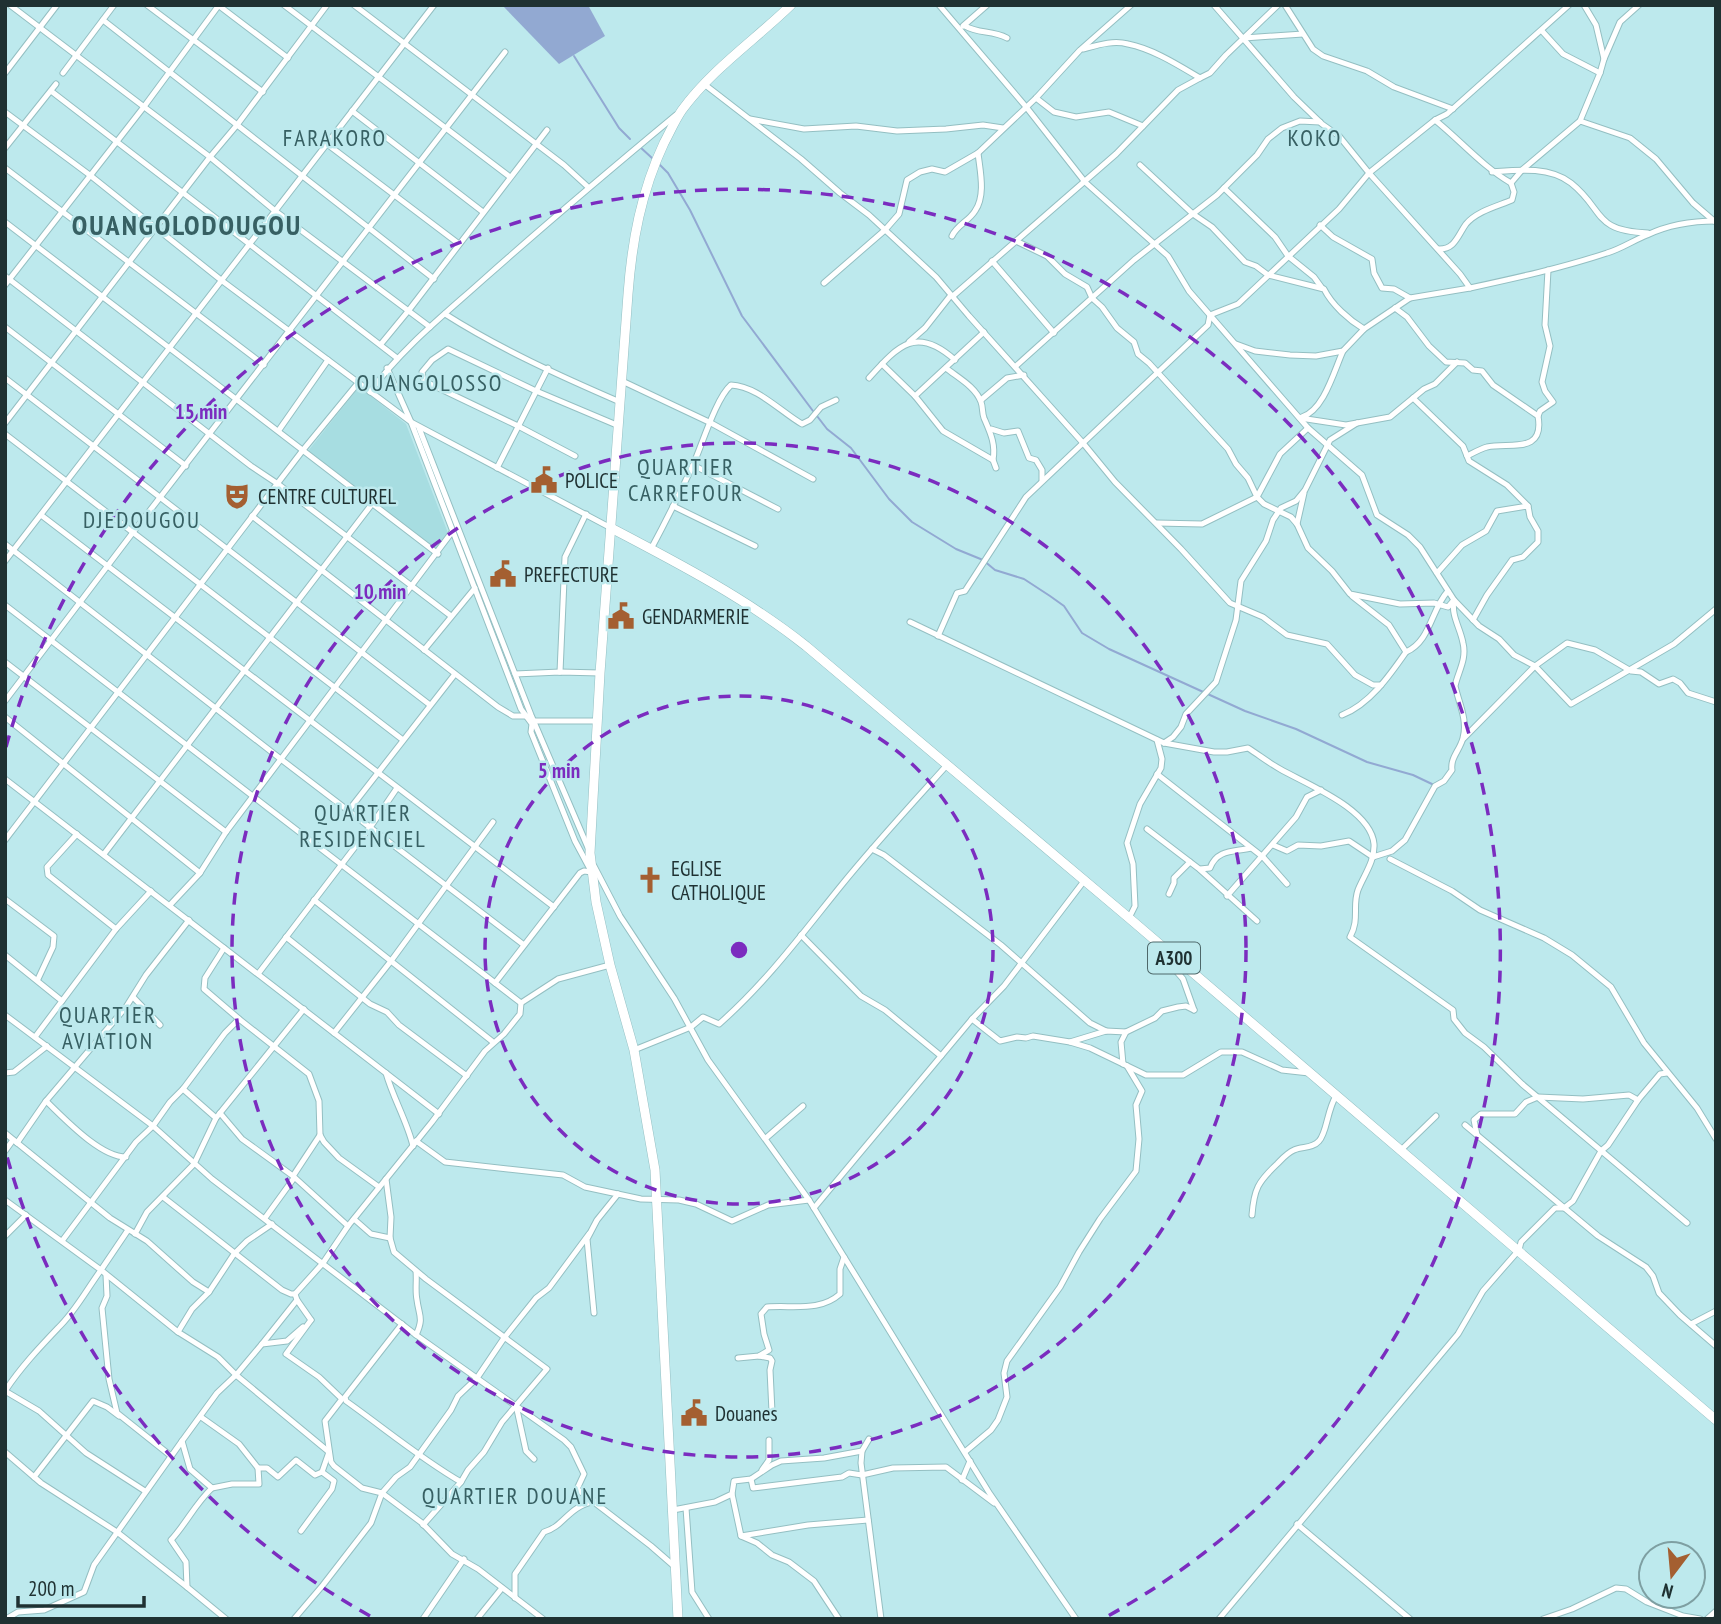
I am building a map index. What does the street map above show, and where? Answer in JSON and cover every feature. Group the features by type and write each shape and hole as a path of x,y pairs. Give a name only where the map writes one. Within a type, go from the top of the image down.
{"highway":[{"path":"678,1619 659,1200 634,1050 610,965 592,872 600,673 632,243 639,209 650,173 681,111 704,84 791,5"},
{"name":"A300","path":"611,528 734,597 787,631 1129,918 1716,1420"}],"street":[{"path":"10,5 430,327"},
{"path":"5,73 57,5"},
{"path":"63,73 114,5"},
{"path":"147,5 263,92"},
{"path":"288,58 219,5 91,176 7,280 451,616"},
{"path":"284,5 510,177"},
{"path":"5,423 263,92 327,5"},
{"path":"354,5 537,144 588,187"},
{"path":"5,561 434,5"},
{"path":"939,5 1027,108 1085,182 1168,256 1189,291 1299,418 1362,475 1377,515 1408,535 1431,561 1454,600 1473,620 1499,639 1514,655 1535,666 1572,704 1674,644 1716,609"},
{"path":"965,26 986,5"},
{"path":"824,283 885,230 899,214 907,180 932,169 945,172 978,153 1027,108 1080,50 1131,5"},
{"path":"1214,5 1294,97 1339,136 1470,288"},
{"path":"869,378 925,328 952,295 1085,182 1178,90 1210,73 1278,5"},
{"path":"1286,5 1290,16 1312,49 1323,56 1367,71 1394,87 1453,108"},
{"path":"1210,315 1238,304 1348,200 1369,173 1453,108 1569,5"},
{"path":"1584,5 1596,25 1605,59"},
{"path":"1511,183 1522,170 1580,121 1620,22 1639,5"},
{"path":"103,20 168,74 434,278"},
{"path":"957,27 992,31 1007,38"},
{"path":"1542,31 1563,54 1600,73"},
{"path":"1244,38 1304,34"},
{"path":"1080,50 1105,43 1127,43 1157,55 1200,78"},
{"path":"5,701 505,52"},
{"path":"5,148 56,83"},
{"path":"704,84 802,159 936,276 1115,482 1157,523 1223,597 1238,608 1262,617 1287,635 1327,644 1355,675 1373,685 1381,685"},
{"path":"51,91 397,358"},
{"path":"1036,98 1054,112 1076,117 1109,112 1143,126"},
{"path":"352,111 483,212"},
{"path":"370,392 387,368 430,327 588,187 681,111"},
{"path":"5,112 419,428 611,528"},
{"path":"750,119 804,129 856,125 897,131 984,125 1003,128"},
{"path":"1435,120 1492,172 1511,183 1514,192 1513,200 1475,217 1465,225 1460,237 1445,250 1437,249"},
{"path":"1016,366 1155,244 1224,188 1257,155 1268,139 1282,128 1300,121 1320,122"},
{"path":"1580,121 1630,138 1656,159 1693,203 1715,221"},
{"path":"381,344 547,130"},
{"path":"327,144 459,244"},
{"path":"952,236 955,229 975,211 981,196 978,153"},
{"path":"1140,165 1193,214 1212,227 1245,262 1256,265 1268,275 1322,288"},
{"path":"5,168 264,365"},
{"path":"1492,172 1548,172 1570,182 1604,222 1613,228 1650,233"},
{"path":"1224,188 1275,237 1288,256 1314,277 1350,321 1364,329"},
{"path":"1299,418 1310,415 1328,389 1343,351 1364,329 1410,299 1548,270 1611,253 1650,233 1689,223 1715,221"},
{"path":"5,222 438,554"},
{"path":"1320,225 1333,237 1372,259 1374,273 1382,288 1394,289 1410,299"},
{"path":"1016,241 1047,256 1065,274 1087,287 1092,298 1117,328 1134,342 1138,354 1228,449 1248,478 1257,497 1265,505 1297,524 1308,548 1332,571 1350,594 1389,625 1406,652"},
{"path":"992,261 1054,332"},
{"path":"1467,456 1487,447 1524,446 1536,437 1540,411 1553,402 1542,382 1550,346 1545,326 1548,270"},
{"path":"1395,308 1407,317 1429,346 1446,362 1457,362 1482,372 1493,385 1538,416"},
{"path":"445,314 479,336 621,402"},
{"path":"938,636 957,593 965,591 1026,497 1208,325 1210,315"},
{"path":"5,327 186,466"},
{"path":"915,396 984,332"},
{"path":"908,343 922,341 936,344 955,360"},
{"path":"1235,344 1255,351 1290,355 1316,356 1343,351"},
{"path":"575,456 424,381 422,372 432,360 448,349 536,391 619,426"},
{"path":"279,430 328,360"},
{"path":"1299,418 1334,425 1377,421 1390,417 1435,384 1457,362"},
{"path":"882,364 915,396 950,437 993,460"},
{"path":"387,368 411,422 474,589 532,724 531,732 575,841 592,872"},
{"path":"497,468 548,368"},
{"path":"946,368 974,390 981,400 995,450 993,460 996,468"},
{"path":"981,400 1007,378 1024,375"},
{"path":"5,378 430,705"},
{"path":"622,382 711,423 813,479"},
{"path":"5,840 252,516 358,383"},
{"path":"651,549 693,465 726,389 731,385 738,385 802,424 810,420 821,407 836,400"},
{"path":"1413,398 1463,446 1469,461 1507,485 1528,506 1530,517 1538,531 1538,542 1523,557 1512,561 1487,595 1473,620"},
{"path":"1160,742 1173,737 1186,714 1216,682 1238,608 1241,581 1266,541 1273,520 1282,508 1296,501 1305,490 1330,440 1357,423"},
{"path":"419,428 515,674 529,717 620,916 674,998 718,1074 809,1200 999,1507 1076,1619"},
{"path":"1157,523 1202,524 1257,497 1279,454 1308,428"},
{"path":"990,429 1004,433 1018,431 1029,458 1036,460 1042,470 1042,480"},
{"path":"5,434 403,740"},
{"path":"693,465 778,509"},
{"path":"1297,524 1305,490"},
{"path":"104,854 372,504"},
{"path":"673,506 755,546"},
{"path":"1437,573 1462,545 1486,531 1497,511 1528,506"},
{"path":"559,672 565,556 586,514"},
{"path":"41,515 554,907"},
{"path":"252,516 507,713 597,721"},
{"path":"170,905 200,873 226,832 452,532"},
{"path":"5,544 524,945"},
{"path":"424,650 479,583"},
{"path":"1342,715 1381,685 1406,652 1417,647 1440,599 1448,591"},
{"path":"1350,594 1400,604 1448,607 1454,600"},
{"path":"1454,600 1452,611 1464,646 1462,672 1455,686 1464,720 1464,737"},
{"path":"5,605 521,1003"},
{"path":"910,622 1160,742 1213,752 1248,748 1276,767 1347,806 1374,842 1373,857 1357,893 1357,922 1350,937 1453,1010 1454,1018 1465,1034 1484,1047 1538,1097 1687,1223"},
{"path":"1373,857 1392,851 1405,840 1435,786 1444,782 1452,771 1451,762 1464,737 1535,666 1567,643 1595,650 1631,671 1641,672 1659,684 1673,679 1681,683 1688,693 1716,702"},
{"path":"5,662 226,832"},
{"path":"515,674 600,673"},
{"path":"349,810 455,674"},
{"path":"5,717 200,873"},
{"path":"1129,918 1135,906 1133,864 1128,840 1139,807 1162,759 1160,742"},
{"path":"634,1050 691,1027 703,1017 719,1024 766,978 872,849 947,765"},
{"path":"1157,774 1263,857 1287,884"},
{"path":"5,779 439,1114"},
{"path":"258,974 397,788"},
{"path":"1227,896 1296,817 1307,797 1321,790"},
{"path":"334,1034 446,884 477,847 493,822"},
{"path":"1147,830 1198,868 1257,921"},
{"path":"76,834 47,867 48,875 117,929"},
{"path":"1273,845 1287,851 1297,845 1321,846 1349,841 1373,857"},
{"path":"1198,868 1210,868 1213,861 1227,851 1251,848"},
{"path":"872,849 884,855 1022,963 1090,1023 1106,1031"},
{"path":"1390,859 1452,891 1480,910 1544,938 1591,969 1611,987 1644,1043 1697,1108 1716,1139"},
{"path":"1170,894 1174,878 1190,862"},
{"path":"495,983 580,873 592,872"},
{"path":"814,1208 972,1018 1004,986 1084,881"},
{"path":"35,1037 117,929 151,891"},
{"path":"5,899 54,936 54,947 38,979"},
{"path":"314,900 493,1042"},
{"path":"5,1151 74,1066 111,1026 189,920"},
{"path":"801,934 861,996 885,1010 941,1056"},
{"path":"286,937 467,1076"},
{"path":"1070,1042 1106,1031 1126,1032 1155,1018 1162,1011 1186,1006 1194,1010 1183,979 1159,951 1157,943"},
{"path":"225,948 205,978 204,989 309,1074 318,1101 320,1135 335,1155 379,1187"},
{"path":"5,955 62,1001"},
{"path":"521,1003 558,979 610,965"},
{"path":"132,997 160,1025"},
{"path":"6,1619 18,1612 44,1611 84,1592 94,1565 217,1393 262,1343 348,1226 439,1114 493,1042 504,1034 520,1014 521,1003"},
{"path":"135,1234 147,1213 194,1164 218,1116 304,1009"},
{"path":"5,1016 153,1126 194,1164 416,1335 571,1447 584,1474 577,1489 675,1568"},
{"path":"972,1018 1000,1041 1033,1036 1070,1042 1146,1074 1183,1075 1221,1052 1242,1052 1282,1070 1309,1073"},
{"path":"62,1241 126,1157 239,1019"},
{"path":"966,1451 992,1430 998,1420 1007,1396 1004,1373 1007,1361 1060,1287 1100,1219 1136,1171 1139,1139 1136,1103 1142,1091 1140,1084 1132,1078 1125,1065 1121,1042 1126,1032"},
{"path":"5,1073 13,1072 47,1046"},
{"path":"386,1073 392,1095 414,1144 445,1162 563,1175 584,1187 696,1204 732,1221 768,1205 809,1200"},
{"path":"1219,1619 1458,1334 1483,1290 1519,1250 1521,1242 1555,1208 1564,1208 1573,1201 1601,1151 1608,1145 1638,1100 1660,1074 1667,1073"},
{"path":"183,1089 242,1139 293,1177 348,1226"},
{"path":"1477,1135 1474,1120 1481,1114 1515,1115 1526,1102 1538,1097 1583,1099 1629,1095 1638,1100"},
{"path":"1252,1216 1255,1190 1261,1180 1292,1151 1319,1141 1324,1133 1329,1108 1336,1096"},
{"path":"46,1101 73,1127 108,1153 126,1157"},
{"path":"766,1138 803,1106"},
{"path":"1401,1150 1436,1116"},
{"path":"1465,1125 1598,1236 1646,1267 1653,1276 1659,1293 1716,1346"},
{"path":"5,1133 209,1292"},
{"path":"265,1218 293,1177 294,1170 320,1135"},
{"path":"386,1179 391,1217 390,1238 394,1252 547,1369 502,1422 461,1482 423,1525"},
{"path":"294,1619 370,1523 382,1493 396,1477 410,1467 458,1396 477,1378 536,1298 549,1288 618,1194"},
{"path":"163,1197 234,1254 282,1290 296,1297 311,1320"},
{"path":"5,1200 104,1272 178,1332 218,1357 329,1452"},
{"path":"5,1236 26,1215"},
{"path":"354,1219 371,1234 390,1238"},
{"path":"178,1332 234,1254 247,1241 272,1224"},
{"path":"128,1230 104,1272 60,1327 45,1339 28,1359 5,1391 38,1410 86,1453 145,1491"},
{"path":"589,1234 587,1242 594,1313"},
{"path":"759,1356 769,1350 761,1314 767,1307 814,1307 831,1302 840,1294 844,1257"},
{"path":"416,1270 416,1298 421,1315 416,1335"},
{"path":"104,1272 107,1296 102,1308 109,1379 117,1413 123,1419"},
{"path":"1691,1324 1716,1311"},
{"path":"262,1343 287,1341 311,1320"},
{"path":"311,1320 286,1354 318,1377 342,1399 325,1421 329,1452 334,1466 362,1488 382,1493 423,1525 452,1554 464,1559 543,1619"},
{"path":"402,1324 345,1397 346,1401 419,1453 435,1468 461,1482"},
{"path":"738,1358 759,1356 772,1361 772,1412"},
{"path":"34,1477 93,1401 107,1407 171,1456"},
{"path":"516,1405 526,1451 534,1459"},
{"path":"187,1587 186,1562 171,1540 183,1527 199,1500 212,1488 259,1483 258,1468 239,1444 201,1417"},
{"path":"869,1438 862,1451 862,1475 881,1619"},
{"path":"758,1475 769,1460 769,1440"},
{"path":"182,1441 190,1469 212,1488"},
{"path":"5,1451 34,1477 117,1532 226,1619"},
{"path":"741,1536 732,1494 734,1480 751,1479 781,1461 824,1458 862,1451"},
{"path":"258,1468 267,1468 278,1477 296,1460 315,1475 322,1472 329,1452"},
{"path":"962,1480 970,1461"},
{"path":"751,1479 753,1488 842,1477 849,1473 862,1475 892,1468 942,1467 950,1469 999,1507"},
{"path":"301,1531 332,1489 334,1481 322,1472"},
{"path":"672,1510 715,1502 732,1494"},
{"path":"515,1598 515,1574 544,1532 554,1529 580,1504 595,1501"},
{"path":"687,1508 691,1592 709,1619"},
{"path":"741,1536 808,1525 868,1520"},
{"path":"1297,1524 1409,1619"},
{"path":"741,1536 789,1562 814,1581 839,1619"},
{"path":"423,1619 464,1559"},
{"path":"477,1619 502,1588"},
{"path":"1543,1619 1572,1609 1616,1588 1626,1589 1647,1602 1683,1616 1700,1619"},
{"path":"1707,1619 1716,1611"}],"shaded area":[{"path":"502,5 588,5 605,36 559,64"},
{"path":"359,387 406,424 448,533 437,550 308,451"}],"waterway":[{"path":"574,56 619,128 630,139"},
{"path":"640,147 652,158"},
{"path":"660,165 668,173 690,210 742,316 813,411"},
{"path":"817,416 827,429 851,448 889,499 912,522 956,549 983,560 995,570 1024,579 1064,606 1082,633 1109,649 1245,711 1296,729 1367,762 1413,775 1434,785"}],"place":[{"name":"POLICE","path":"544,480"},
{"name":"CENTRE CULTUREL","path":"237,496"},
{"name":"PREFECTURE","path":"503,574"},
{"name":"GENDARMERIE","path":"621,616"},
{"name":"EGLISE CATHOLIQUE","path":"650,880"},
{"name":"Douanes","path":"694,1413"}],"district":[{"name":"FARAKORO","path":"335,137"},
{"name":"KOKO","path":"1315,137"},
{"name":"OUANGOLODOUGOU","path":"187,224"},
{"name":"OUANGOLOSSO","path":"430,382"},
{"name":"QUARTIER CARREFOUR","path":"686,479"},
{"name":"DJEDOUGOU","path":"142,519"},
{"name":"QUARTIER RESIDENCIEL","path":"363,825"},
{"name":"QUARTIER AVIATION","path":"108,1027"},
{"name":"QUARTIER DOUANE","path":"515,1495"}]}
